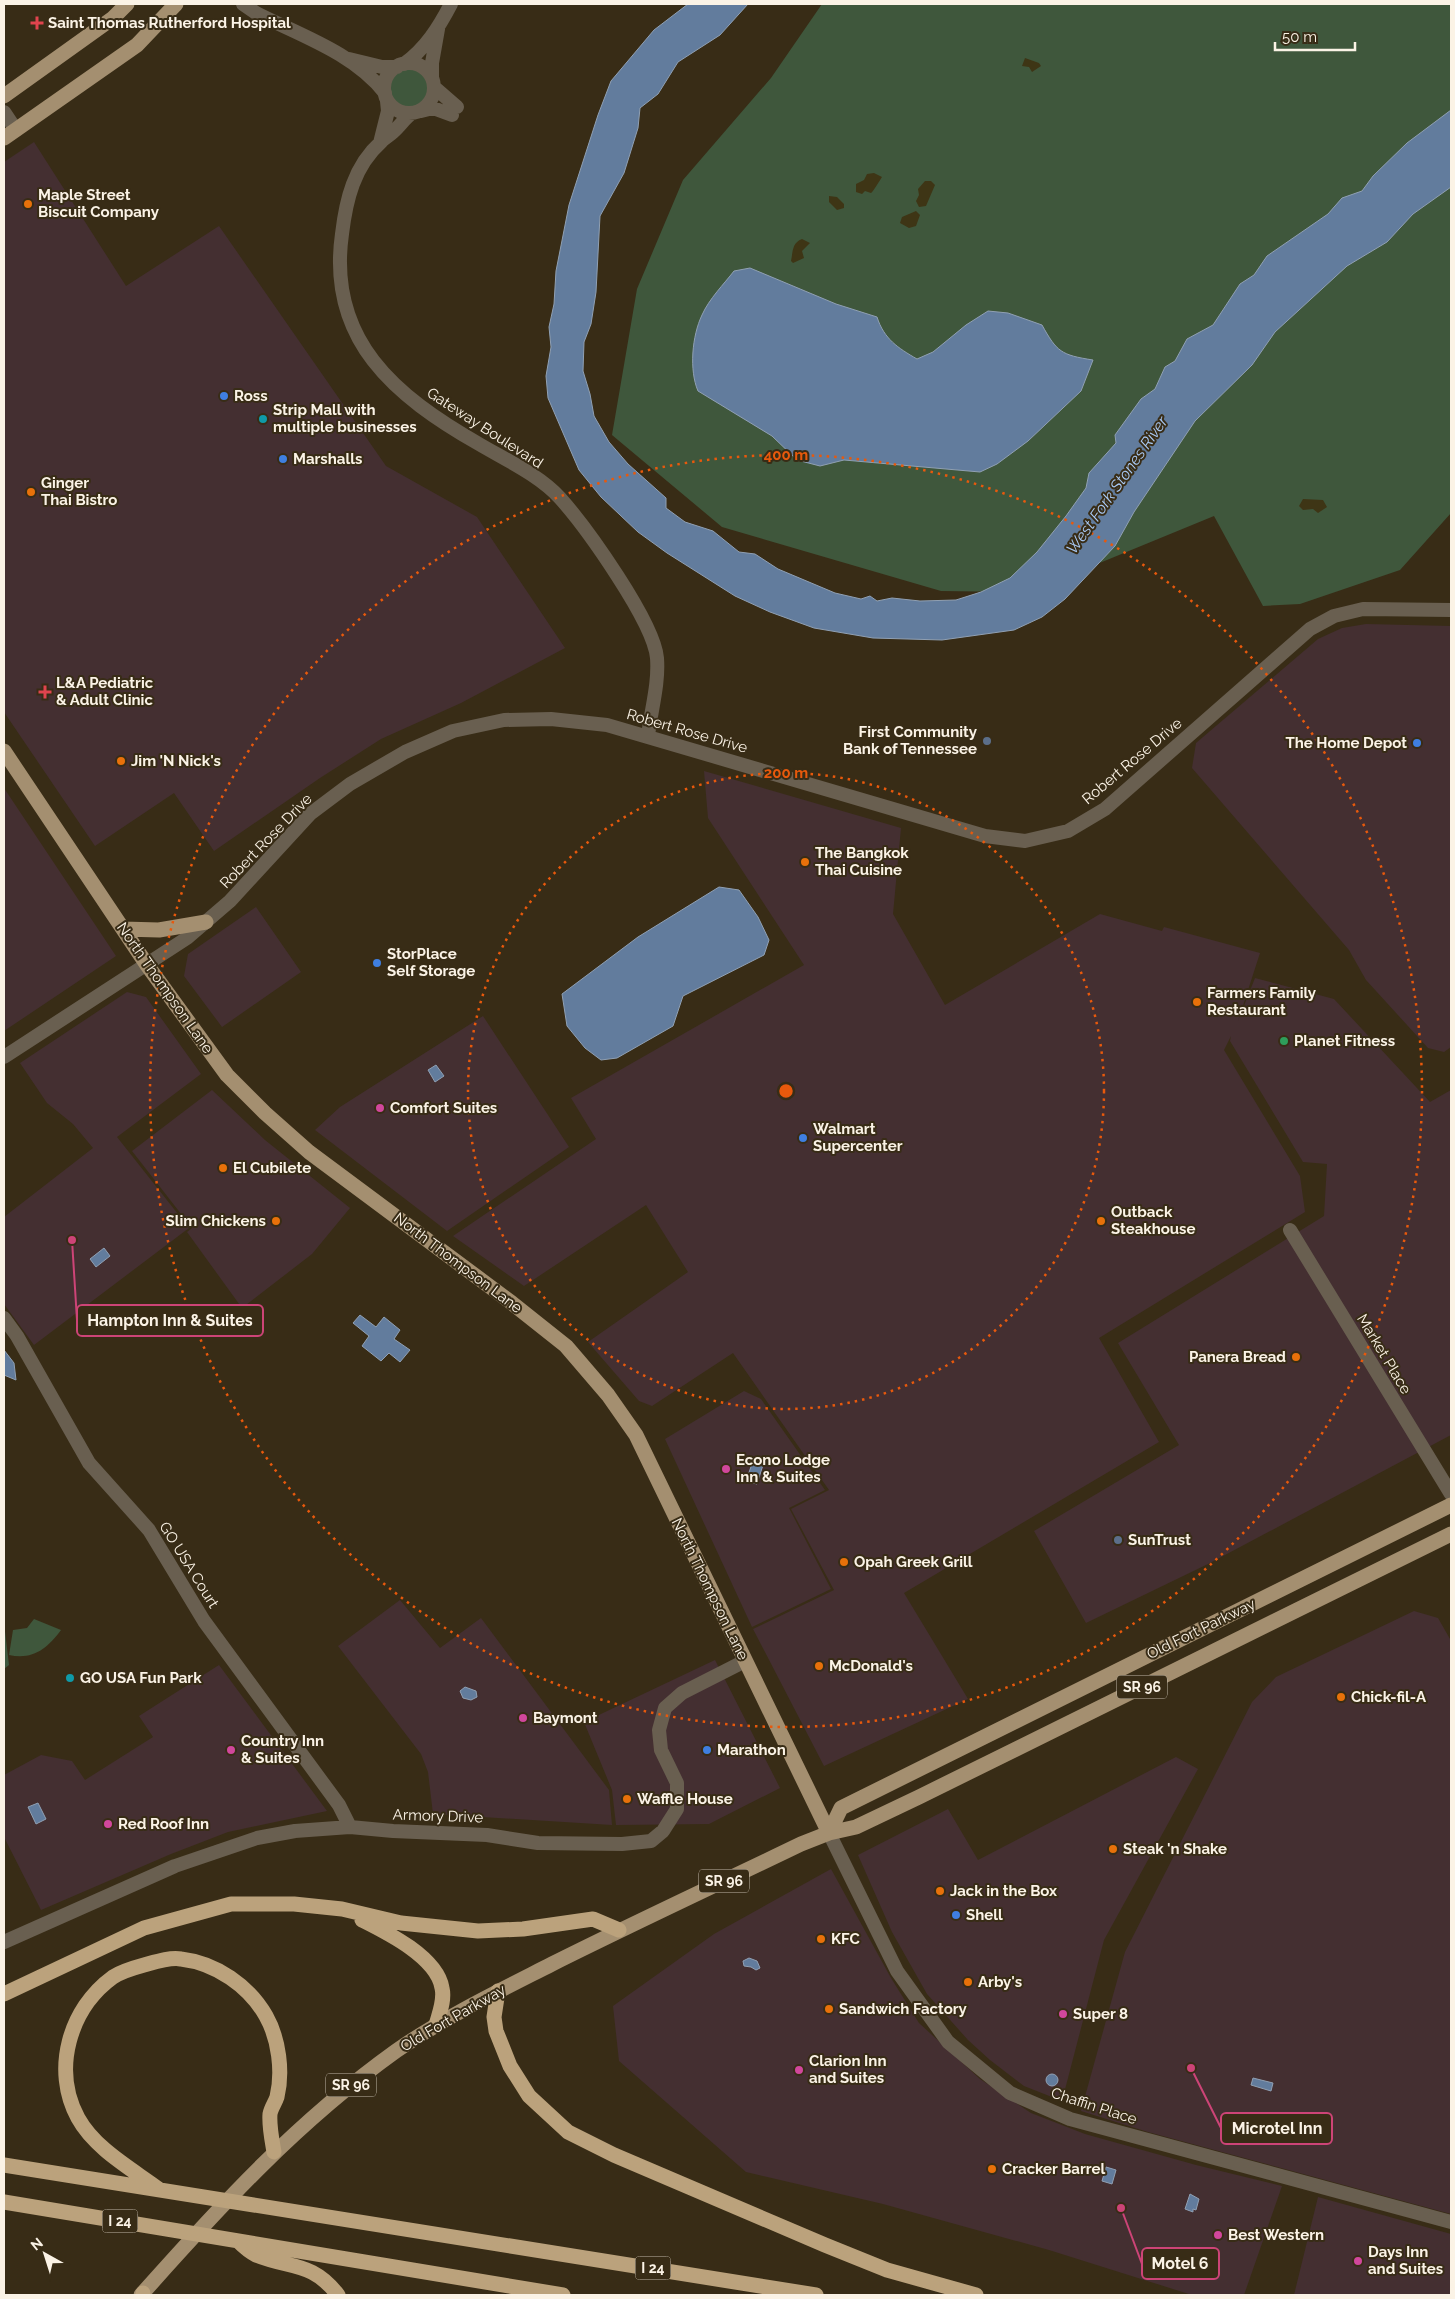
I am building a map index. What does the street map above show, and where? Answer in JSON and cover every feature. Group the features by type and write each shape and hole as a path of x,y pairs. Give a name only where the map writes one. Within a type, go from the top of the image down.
{"highway":[{"path":"4,1994 144,1928 231,1904 294,1904 342,1909 401,1923 478,1931 523,1929 593,1919 619,1930"},
{"path":"294,1904 362,1920 401,1940 438,1976 442,1988 442,2001 436,2025"},
{"path":"164,2192 98,2144 78,2119 68,2094 65,2069 68,2040 79,2016 95,1994 113,1977 129,1969 180,1958 206,1966 230,1977 249,1994 266,2016 276,2042 280,2066 277,2096 270,2113 274,2152"},
{"path":"498,1991 494,2017 496,2031 510,2066 529,2096 544,2112 568,2132 614,2155 887,2270 976,2295"},
{"name":"I 24","path":"4,2164 164,2192 816,2295"},
{"name":"I 24","path":"4,2202 563,2295"},
{"path":"236,2240 255,2255 293,2264 316,2274 332,2286 338,2295"}],"main road":[{"path":"4,96 113,18 127,4"},
{"path":"10,134 137,45 176,4"},
{"name":"North Thompson Lane","path":"4,751 147,965 227,1075 265,1113 310,1152 512,1303 566,1346 608,1395 636,1435 830,1833"},
{"path":"123,929 158,930 206,922"},
{"name":"Old Fort Parkway","path":"830,1833 842,1808 1451,1505"},
{"name":"Old Fort Parkway","path":"142,2294 215,2211 274,2152 348,2088 436,2025 498,1991 619,1930 830,1833 856,1827 1451,1534"}],"street":[{"path":"243,4 346,58 377,82 395,110 417,112 433,108 454,111 420,66 382,67 346,58"},
{"path":"380,143 388,111 386,77 419,51 438,28 450,4"},
{"path":"380,143 431,101 432,63 438,28"},
{"path":"4,112 10,134"},
{"name":"Gateway Boulevard","path":"380,143 356,176 346,202 341,239 338,269 343,300 359,340 370,360 414,402 440,422 524,470 559,496 582,525 620,581 654,643 657,659 656,680 648,736"},
{"name":"Robert Rose Drive","path":"4,1057 187,938 230,901 310,814 350,784 405,752 453,731 504,720 551,718 607,725 985,836 1025,841 1068,831 1105,809 1310,629 1334,616 1363,609 1447,610"},
{"name":"Market Place","path":"1290,1230 1451,1494"},
{"name":"GO USA Court","path":"4,1318 17,1336 89,1463 149,1530 204,1622 339,1805 350,1827"},
{"name":"Armory Drive","path":"4,1942 162,1871 257,1838 295,1831 350,1827 393,1831 487,1834 538,1843 622,1844 650,1841 663,1832 677,1809 676,1783 661,1750 659,1730 666,1708 682,1693 745,1661"},
{"name":"Chaffin Place","path":"830,1833 897,1972 948,2042 1010,2093 1070,2119 1451,2222"}],"shaded area":[{"path":"34,142 126,286 219,226 386,466 477,517 565,648 461,703 381,739 320,778 214,851 174,793 95,846 4,712 4,162"},
{"path":"1366,624 1451,626 1451,1047 1444,1052 1428,1048 1366,980 1349,950 1192,768 1196,743 1318,639 1342,628"},
{"path":"704,771 901,828 893,914 945,1005 1100,914 1162,931 1164,927 1260,953 1238,1021 1255,978 1334,999 1430,1102 1451,1090 1451,1435 1210,1563 1086,1623 1034,1531 1179,1445 1118,1343 1324,1216 1327,1164 1303,1162 1230,1041 1231,1036 1224,1050 1300,1176 1305,1212 1099,1338 1159,1442 904,1593 968,1699 824,1766 753,1629 834,1590 791,1509 829,1490 733,1353 652,1406 639,1401 588,1342 688,1272 646,1205 524,1286 453,1236 596,1139 571,1098 804,965 708,818"},
{"path":"4,788 116,956 4,1031"},
{"path":"256,907 301,972 222,1027 184,976 188,954"},
{"path":"127,992 146,997 201,1074 117,1137 189,1228 34,1345 4,1304 4,1217 93,1148 73,1124 47,1103 20,1063"},
{"path":"483,1016 569,1147 447,1231 315,1130 340,1107"},
{"path":"212,1090 265,1140 350,1208 312,1254 242,1308 187,1232 192,1228 132,1151"},
{"path":"744,1391 761,1399 825,1490 789,1508 831,1589 752,1627 665,1439"},
{"path":"400,1600 440,1648 481,1618 609,1790 612,1825 433,1814 428,1772 421,1754 338,1646"},
{"path":"1414,1611 1438,1618 1450,1639 1451,2214 1148,2132 1081,2111 1125,1952 1252,1702 1276,1677"},
{"path":"715,1660 780,1788 709,1824 616,1825 612,1790 584,1722"},
{"path":"219,1665 327,1811 228,1832 171,1854 41,1910 4,1837 4,1775 41,1755 72,1761 85,1780 153,1737 139,1716"},
{"path":"1176,1757 1198,1769 1104,1940 1062,2101 1024,2086 968,2040 927,1994 892,1932 858,1855 948,1809 978,1860"},
{"path":"831,1869 891,1978 919,2023 980,2079 1031,2113 1085,2134 1196,2165 1282,2186 1244,2295 1192,2295 1049,2250 883,2204 746,2172 619,2061 613,2006 714,1934"},
{"name":"Days Inn and Suites","path":"1318,2197 1451,2234 1451,2295 1294,2295"}],"green space":[{"path":"822,4 1451,4 1451,513 1400,570 1300,604 1263,606 1214,516 1029,592 941,591 722,527 612,435 637,289 683,180 771,78"},
{"path":"405,69 413,69 420,72 426,78 429,89 426,100 420,106 413,109 405,109 398,106 392,100 389,93 389,85 392,78 398,72"},
{"path":"34,1619 61,1630 39,1652 25,1656 9,1655 13,1630 27,1628"},
{"path":"4,1623 9,1665 4,1669"}],"sand":[{"path":"1025,58 1039,63 1041,66 1032,72 1029,67 1022,66"},
{"path":"874,173 882,177 872,192 865,191 862,194 856,192 856,184 864,180 867,174"},
{"path":"925,181 931,181 935,185 926,206 919,207 916,201 919,195 918,189"},
{"path":"829,196 837,197 844,204 844,208 837,210 829,202"},
{"path":"916,211 920,215 916,226 909,228 900,223 902,217"},
{"path":"802,239 810,243 802,251 804,258 793,263 791,261 794,248 796,243"},
{"path":"1303,499 1323,500 1327,507 1318,513 1313,509 1303,510 1299,506"}],"water":[{"name":"West Fork Stones River","path":"688,4 748,4 720,35 678,62 658,94 640,108 638,128 624,173 600,216 596,292 591,324 584,342 583,371 594,416 609,442 628,464 666,498 666,508 685,522 713,531 739,552 755,554 778,569 835,593 861,599 870,596 877,601 892,598 920,601 956,600 981,592 1010,578 1037,552 1066,516 1086,488 1089,473 1116,443 1115,435 1141,399 1155,389 1165,367 1175,361 1187,339 1213,325 1240,284 1254,275 1267,256 1328,214 1342,198 1362,191 1373,176 1407,143 1451,110 1451,187 1413,214 1387,242 1347,266 1275,332 1252,365 1195,421 1134,512 1115,546 1065,599 1042,617 1014,630 942,640 873,638 814,628 770,612 735,596 667,553 638,532 601,497 579,470 548,398 546,376 551,347 549,327 554,304 556,271 569,205 598,115 611,81 654,30"},
{"path":"750,268 836,304 877,317 880,325 892,342 917,359 933,352 966,325 988,311 1008,313 1042,325 1056,347 1061,351 1093,360 1081,391 1028,441 997,464 980,472 844,460 820,466 797,460 772,436 698,391 695,383 693,373 694,343 702,315 713,297 734,271"},
{"path":"719,887 739,890 758,917 769,940 764,955 683,996 673,1026 617,1058 601,1060 585,1048 567,1026 562,994 638,937"},
{"path":"436,1065 444,1076 435,1082 428,1070"},
{"path":"104,1248 110,1256 96,1267 90,1259"},
{"path":"360,1315 376,1327 384,1317 400,1330 394,1339 410,1350 400,1362 389,1353 381,1361 362,1346 369,1336 353,1323"},
{"path":"4,1350 14,1363 16,1380 4,1375"},
{"path":"753,1461 763,1465 757,1484 746,1481"},
{"path":"465,1687 476,1691 477,1697 471,1700 463,1698 460,1691"},
{"path":"38,1803 46,1819 36,1824 28,1807"},
{"path":"749,1958 757,1961 760,1968 756,1970 744,1966 743,1961"},
{"path":"1052,2074 1058,2080 1052,2086 1046,2080"},
{"path":"1253,2078 1273,2083 1271,2091 1251,2085"},
{"path":"1106,2167 1116,2170 1112,2184 1102,2181"},
{"path":"1190,2194 1199,2199 1196,2210 1193,2209 1193,2212 1185,2209"}],"place":[{"name":"Saint Thomas Rutherford Hospital","path":"37,23"},
{"name":"Maple Street Biscuit Company","path":"28,204"},
{"name":"Ross","path":"224,396"},
{"name":"Strip Mall with multiple businesses","path":"263,419"},
{"name":"Marshalls","path":"283,459"},
{"name":"Ginger Thai Bistro","path":"31,492"},
{"name":"L&A Pediatric & Adult Clinic","path":"45,692"},
{"name":"First Community Bank of Tennessee","path":"987,741"},
{"name":"The Home Depot","path":"1417,743"},
{"name":"Jim 'N Nick's","path":"121,761"},
{"name":"The Bangkok Thai Cuisine","path":"805,862"},
{"name":"StorPlace Self Storage","path":"377,963"},
{"name":"Farmers Family Restaurant","path":"1197,1002"},
{"name":"Planet Fitness","path":"1284,1041"},
{"name":"Comfort Suites","path":"380,1108"},
{"name":"Walmart Supercenter","path":"803,1138"},
{"name":"El Cubilete","path":"223,1168"},
{"name":"Slim Chickens","path":"276,1221"},
{"name":"Outback Steakhouse","path":"1101,1221"},
{"name":"Hampton Inn & Suites","path":"72,1240"},
{"name":"Panera Bread","path":"1296,1357"},
{"name":"Econo Lodge Inn & Suites","path":"726,1469"},
{"name":"SunTrust","path":"1118,1540"},
{"name":"Opah Greek Grill","path":"844,1562"},
{"name":"McDonald's","path":"819,1666"},
{"name":"GO USA Fun Park","path":"70,1678"},
{"name":"Chick-fil-A","path":"1341,1697"},
{"name":"Baymont","path":"523,1718"},
{"name":"Country Inn & Suites","path":"231,1750"},
{"name":"Marathon","path":"707,1750"},
{"name":"Waffle House","path":"627,1799"},
{"name":"Red Roof Inn","path":"108,1824"},
{"name":"Steak 'n Shake","path":"1113,1849"},
{"name":"Jack in the Box","path":"940,1891"},
{"name":"Shell","path":"956,1915"},
{"name":"KFC","path":"821,1939"},
{"name":"Arby's","path":"968,1982"},
{"name":"Sandwich Factory","path":"829,2009"},
{"name":"Super 8","path":"1063,2014"},
{"name":"Microtel Inn","path":"1191,2068"},
{"name":"Clarion Inn and Suites","path":"799,2070"},
{"name":"Cracker Barrel","path":"992,2169"},
{"name":"Motel 6","path":"1121,2208"},
{"name":"Best Western","path":"1218,2235"},
{"name":"Days Inn and Suites","path":"1358,2261"}]}
